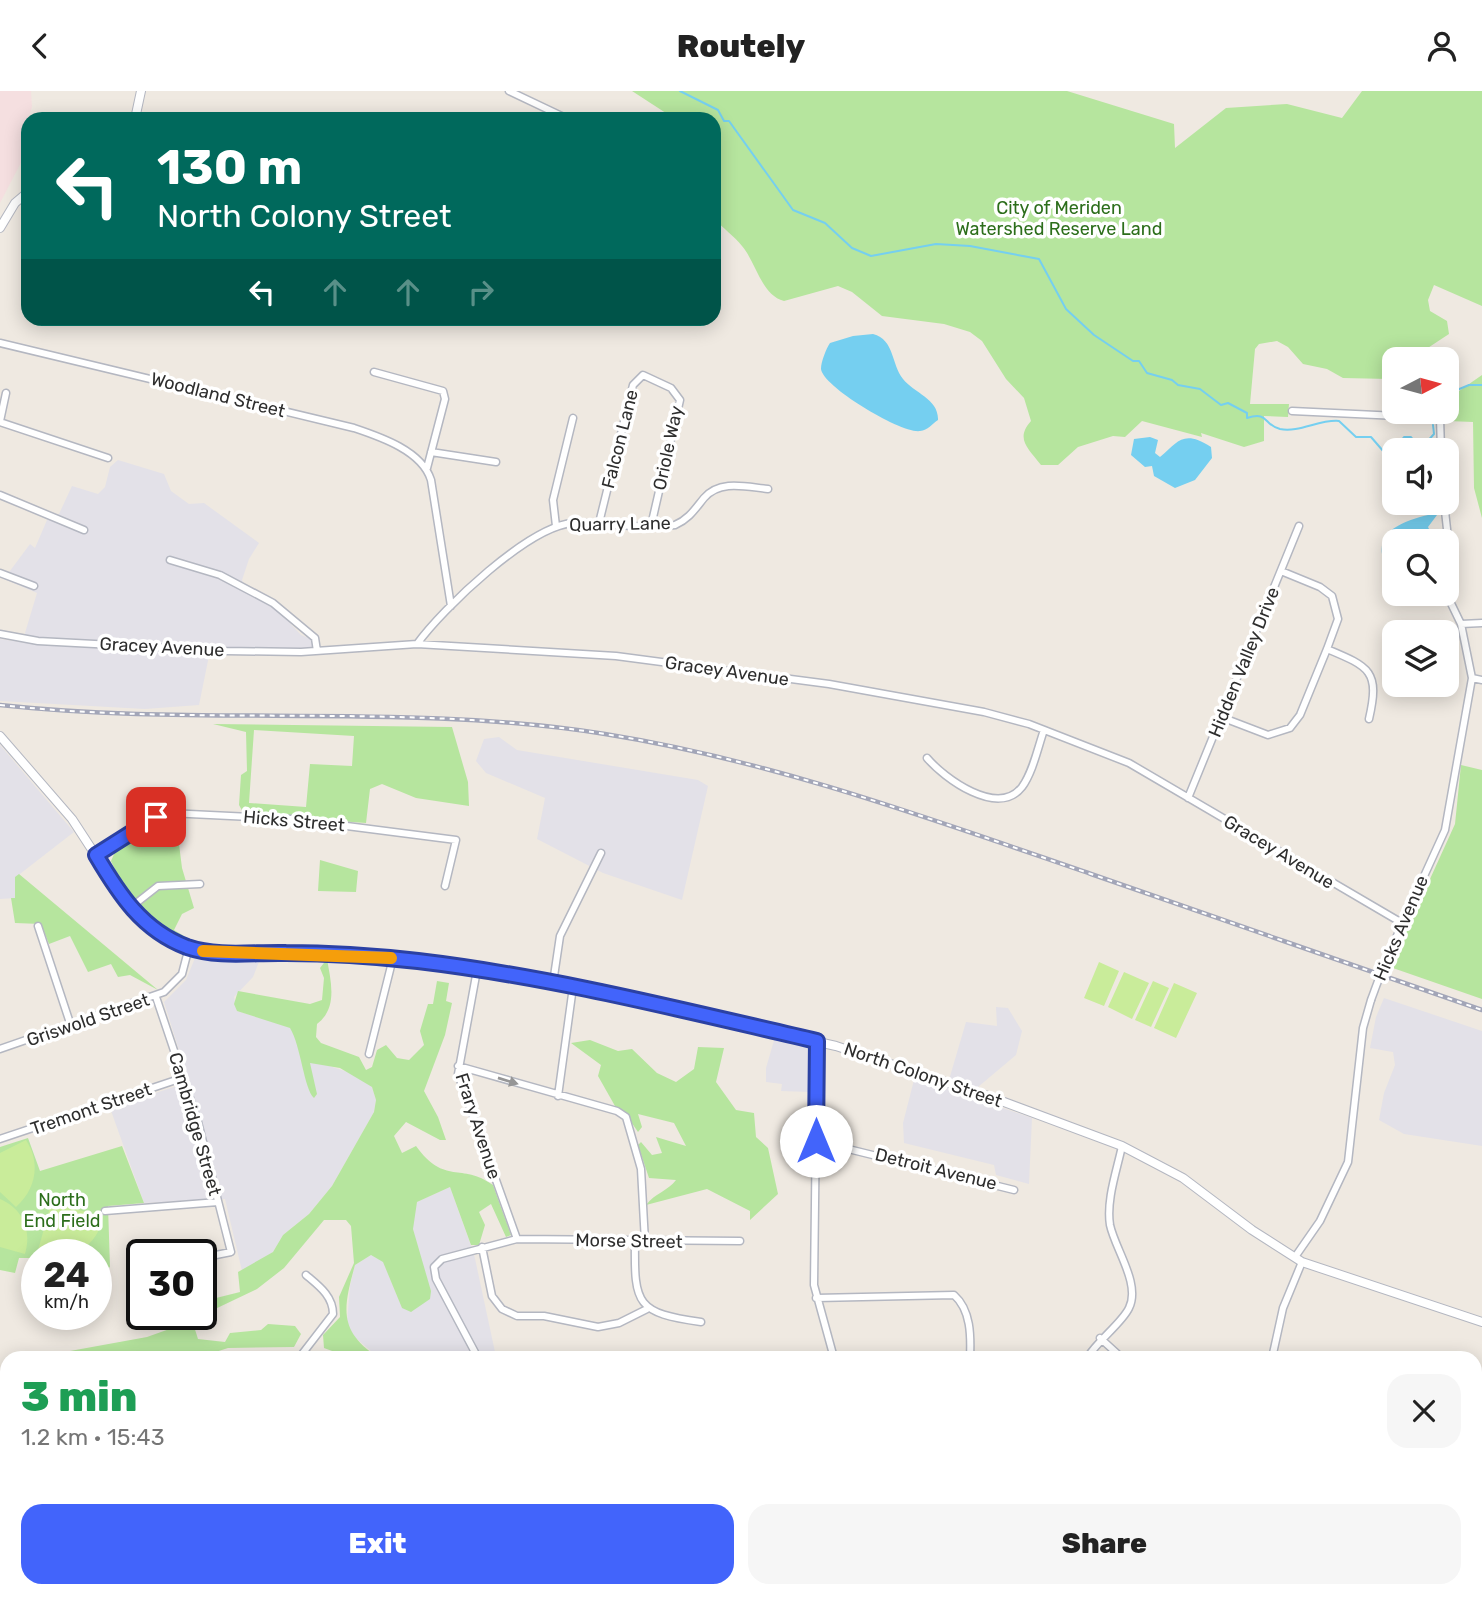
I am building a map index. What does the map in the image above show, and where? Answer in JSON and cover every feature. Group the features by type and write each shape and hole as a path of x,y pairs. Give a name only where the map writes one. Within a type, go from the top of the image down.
{"main road":[{"path":"136,112 141,91"},
{"path":"0,228 21,198"},
{"name":"North Colony Street","path":"0,736 62,806 130,908 157,931 189,947 234,954 298,953 393,958 477,970 573,987 817,1041 988,1096 1122,1146 1184,1178 1252,1230 1298,1259 1482,1322"}],"street":[{"path":"509,91 553,112"},
{"name":"Woodland Street","path":"0,343 354,428 390,443 427,468"},
{"path":"374,372 443,391 445,399 427,468 432,479 451,606"},
{"name":"Falcon Lane","path":"599,523 633,385 643,375 659,381"},
{"name":"Oriole Way","path":"651,526 680,406 678,395 659,381"},
{"path":"6,393 0,421 108,459"},
{"path":"1292,411 1440,418 1441,438"},
{"path":"556,526 553,500 573,418"},
{"path":"431,452 496,462"},
{"name":"Quarry Lane","path":"418,644 451,606 499,562 556,526 599,523 651,526 682,522 710,492 721,487 768,489"},
{"path":"0,495 84,530"},
{"name":"Hidden Valley Drive","path":"1188,798 1299,526"},
{"path":"170,560 220,575 272,603 315,639 317,651"},
{"path":"1221,717 1268,735 1290,728 1300,715 1338,619 1332,596 1320,587 1281,571"},
{"path":"0,573 34,586"},
{"name":"Hicks Avenue","path":"1274,1351 1298,1259 1320,1221 1348,1162 1363,1028 1371,1000 1385,961 1445,829 1472,678 1461,624 1452,606"},
{"path":"1461,624 1482,623"},
{"name":"Gracey Avenue","path":"0,634 38,641 226,651 317,651 418,644 616,656 829,684 984,712 1044,730 1119,758 1402,923"},
{"path":"1327,649 1363,664 1372,677 1375,691 1369,719"},
{"path":"1472,678 1482,680"},
{"path":"927,758 957,783 989,797 1004,798 1023,786 1044,730"},
{"name":"Hicks Street","path":"96,855 163,814 292,818 456,840 445,886"},
{"path":"553,983 560,936 601,853"},
{"path":"130,908 158,886 200,884"},
{"path":"38,926 71,1026"},
{"name":"Griswold Street","path":"0,1049 156,997 178,981 189,947"},
{"path":"369,1054 393,958"},
{"name":"Frary Avenue","path":"477,970 458,1066 461,1087 517,1239"},
{"path":"558,1096 573,987"},
{"name":"Cambridge Street","path":"156,997 200,1130 231,1252 217,1255"},
{"path":"817,1041 816,1297 832,1351"},
{"path":"458,1066 617,1111 629,1121 641,1169 645,1242"},
{"name":"Tremont Street","path":"0,1139 182,1078"},
{"name":"Detroit Avenue","path":"816,1141 1014,1190"},
{"path":"1092,1351 1100,1338 1129,1308 1132,1290 1112,1234 1109,1213 1122,1146"},
{"path":"105,1211 218,1202"},
{"name":"Morse Street","path":"474,1351 436,1279 434,1268 442,1259 517,1239 740,1241"},
{"path":"635,1242 637,1291 647,1309 666,1317 701,1322"},
{"path":"482,1247 492,1296 502,1309 517,1316 544,1316 598,1327 619,1323 647,1309"},
{"path":"304,1351 332,1314 331,1300 306,1275"},
{"path":"816,1297 954,1295 960,1301 970,1326 970,1351"},
{"path":"1100,1338 1114,1351"}],"shaded area":[{"path":"0,91 31,91 30,112 21,112 21,163 0,203"},
{"path":"118,460 164,474 171,491 189,504 204,503 259,543 249,559 242,580 247,593 274,606 301,635 311,639 313,648 283,651 211,646 199,705 145,709 0,701 0,639 27,643 25,633 37,593 4,579 30,544 35,548 47,520 59,514 72,486 98,494 105,487 110,467"},
{"path":"499,737 517,750 698,780 708,786 682,900 603,873 537,839 545,798 486,773 476,761 484,739"},
{"path":"0,745 74,832 16,877 16,898 0,899"},
{"path":"195,958 260,959 253,977 234,997 237,1011 290,1027 310,1063 320,1063 354,1074 372,1087 376,1100 374,1112 332,1186 309,1214 283,1235 273,1252 245,1271 242,1271 225,1199 144,1203 110,1108 189,1082 164,1002 186,980"},
{"path":"1384,998 1482,1031 1482,1146 1404,1134 1379,1120 1384,1093 1395,1065 1393,1052 1370,1048 1376,1017"},
{"path":"996,1007 1008,1008 1022,1031 1016,1055 978,1087 974,1098 1032,1118 1029,1184 996,1175 994,1165 904,1143 903,1123 914,1080 946,1090 966,1022 997,1026"},
{"path":"775,1037 812,1044 810,1092 781,1091 782,1084 766,1082 766,1068"},
{"path":"450,1187 474,1254 495,1351 371,1351 350,1333 347,1322 355,1265 371,1255 383,1261 402,1308 431,1291 423,1272 413,1229 417,1202"}],"green space":[{"name":"City of Meriden Watershed Reserve Land","path":"632,91 1067,91 1174,124 1175,148 1226,108 1287,104 1342,118 1362,91 1482,91 1482,306 1434,285 1428,300 1430,311 1447,321 1449,334 1429,347 1382,347 1382,379 1343,378 1327,369 1303,364 1288,347 1277,341 1259,344 1255,349 1250,404 1289,404 1288,417 1264,416 1264,441 1244,447 1201,433 1202,437 1142,421 1125,437 1113,436 1078,447 1058,465 1041,465 1025,443 1024,433 1031,421 1024,398 1006,379 982,341 970,332 944,324 882,316 852,292 838,286 784,301 770,292 742,246 721,225 721,112 664,112"},
{"path":"1482,375 1482,518 1474,488 1473,422 1460,421 1460,390"},
{"path":"213,724 452,727 468,782 469,806 416,798 382,784 370,789 366,823 244,814 239,805 241,775 247,771 246,732","holes":["254,730 354,736 352,766 310,764 306,807 249,803"]},
{"path":"1461,765 1482,770 1482,999 1390,967 1455,824"},
{"path":"176,820 182,868 194,908 182,914 174,930 189,939 162,925 141,909 125,888 111,861 115,852 166,821"},
{"path":"320,860 358,871 356,892 318,891"},
{"path":"19,874 158,990 130,975 118,977 111,964 88,972 70,936 49,944 41,924 15,923 11,898 15,898 15,877"},
{"path":"327,959 331,985 330,1002 324,1018 317,1024 316,1037 321,1043 359,1057 366,1070 372,1067 377,1050 386,1045 397,1058 409,1060 424,1045 420,1031 428,1004 433,1004 437,981 449,983 446,1001 452,1003 445,1035 424,1091 438,1117 446,1140 440,1140 406,1122 394,1136 402,1153 416,1146 436,1166 482,1178 493,1185 511,1235 506,1237 491,1204 479,1212 485,1225 479,1245 471,1245 450,1187 417,1202 413,1229 431,1291 430,1299 411,1312 402,1308 383,1262 371,1255 355,1265 348,1294 347,1318 356,1338 370,1351 332,1351 324,1348 323,1335 340,1317 339,1297 354,1263 351,1226 346,1220 324,1220 284,1268 257,1289 217,1308 217,1298 240,1292 238,1272 273,1252 283,1235 309,1214 332,1186 374,1112 376,1100 372,1087 340,1068 310,1063 317,1094 314,1098 290,1028 237,1011 234,1004 238,991 310,1004 322,1000 324,978 320,968"},
{"path":"1099,962 1119,971 1104,1006 1084,998"},
{"path":"1124,972 1149,983 1132,1019 1108,1007"},
{"path":"1153,981 1169,988 1151,1027 1135,1020"},
{"path":"1174,983 1197,993 1176,1038 1154,1028"},
{"path":"590,1040 618,1051 632,1049 657,1073 676,1082 694,1069 698,1047 724,1048 716,1082 736,1110 754,1113 756,1137 768,1148 778,1194 750,1220 750,1211 707,1189 646,1205 676,1180 649,1178 638,1145 641,1142 652,1155 662,1153 656,1137 686,1146 674,1123 638,1114 642,1127 638,1132 625,1113 615,1106 598,1076 601,1065 571,1043"},
{"name":"North End Field","path":"28,1138 40,1171 122,1146 144,1203 108,1206 109,1239 21,1239 21,1258 15,1273 0,1270 0,1147"},
{"path":"26,1140 34,1158 34,1175 28,1192 16,1207 0,1192 0,1153"},
{"path":"0,1199 20,1214 27,1239 21,1239 21,1253 0,1247"},
{"path":"55,1203 103,1217 94,1239 41,1239 50,1207"},
{"path":"268,1324 295,1326 301,1334 294,1347 228,1348 219,1351 70,1351 147,1337 167,1330 195,1330 198,1339 225,1342 230,1333 261,1330"}],"water":[{"path":"873,334 885,341 889,347 903,379 934,407 938,420 928,428 920,431 897,425 848,397 825,377 821,366 830,343 853,336"},
{"path":"1150,437 1158,440 1155,453 1160,457 1177,442 1187,438 1211,447 1212,458 1195,480 1175,488 1154,476 1152,466 1145,467 1131,455 1134,439"},
{"path":"1437,515 1429,529 1394,529 1400,525"}],"waterway":[{"path":"680,91 719,112"},
{"path":"721,116 724,121 729,121 793,210 825,223 852,248 871,256 936,244 970,246 1039,259 1066,309 1094,335 1133,361 1139,361 1147,373 1172,380 1178,385 1200,389 1221,405 1228,403 1247,413 1247,418 1263,417 1280,429 1339,421 1356,437 1371,437 1384,452 1396,448 1404,437 1411,437 1417,445 1425,444 1434,434 1433,425"},
{"path":"1460,389 1469,385 1482,385"}],"railway":[{"path":"0,705 151,714 454,719 530,724 668,746 851,793 1482,1010"}],"slow traffic":[{"path":"203,951 391,958"}],"route":[{"path":"156,817 96,855 130,908 157,931 178,943 223,954 337,954 443,964 553,983 817,1041 816,1141"}]}
